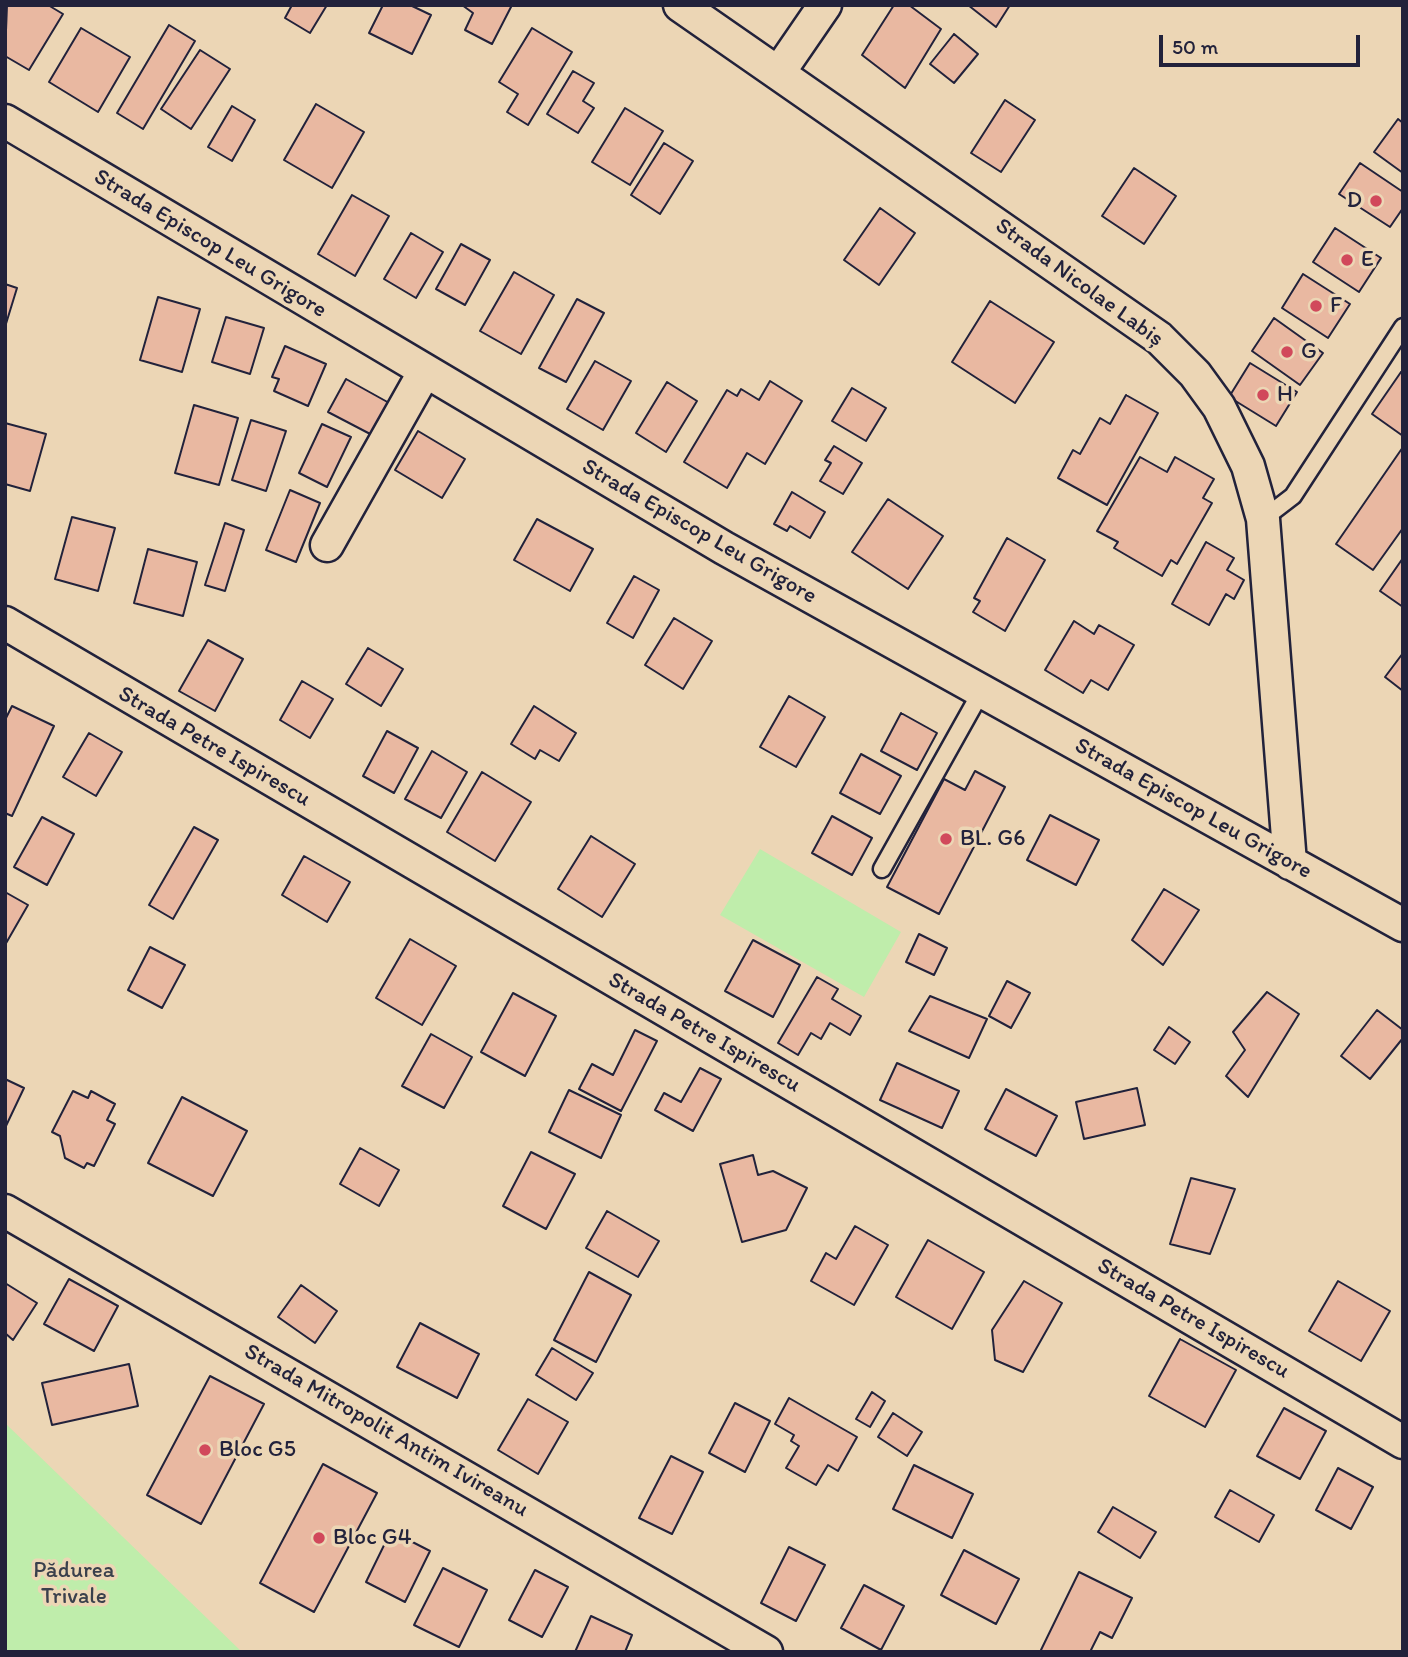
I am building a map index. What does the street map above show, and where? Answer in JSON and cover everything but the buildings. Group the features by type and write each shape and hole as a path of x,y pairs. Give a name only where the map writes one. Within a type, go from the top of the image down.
{"street":[{"name":"Strada Nicolae Labiș","path":"680,5 1159,338 1195,374 1219,407 1248,466 1263,519 1290,863"},
{"path":"779,72 825,5"},
{"name":"Strada Episcop Leu Grigore","path":"5,121 724,548 1403,925"},
{"path":"327,545 425,371"},
{"name":"Strada Petre Ispirescu","path":"5,623 1403,1442"},
{"name":"Strada Mitropolit Antim Ivireanu","path":"5,1211 766,1652"}],"lane":[{"path":"1263,519 1293,496 1403,327"},
{"path":"882,869 981,692"}],"green space":[{"path":"760,849 901,932 864,997 720,915"},
{"name":"Pădurea Trivale","path":"5,1423 242,1652 5,1652"}],"place":[{"name":"D","path":"1376,201"},
{"name":"E","path":"1347,260"},
{"name":"F","path":"1316,306"},
{"name":"G","path":"1287,352"},
{"name":"H","path":"1263,395"},
{"name":"BL. G6","path":"946,839"},
{"name":"Bloc G5","path":"205,1450"},
{"name":"Bloc G4","path":"319,1538"}]}
